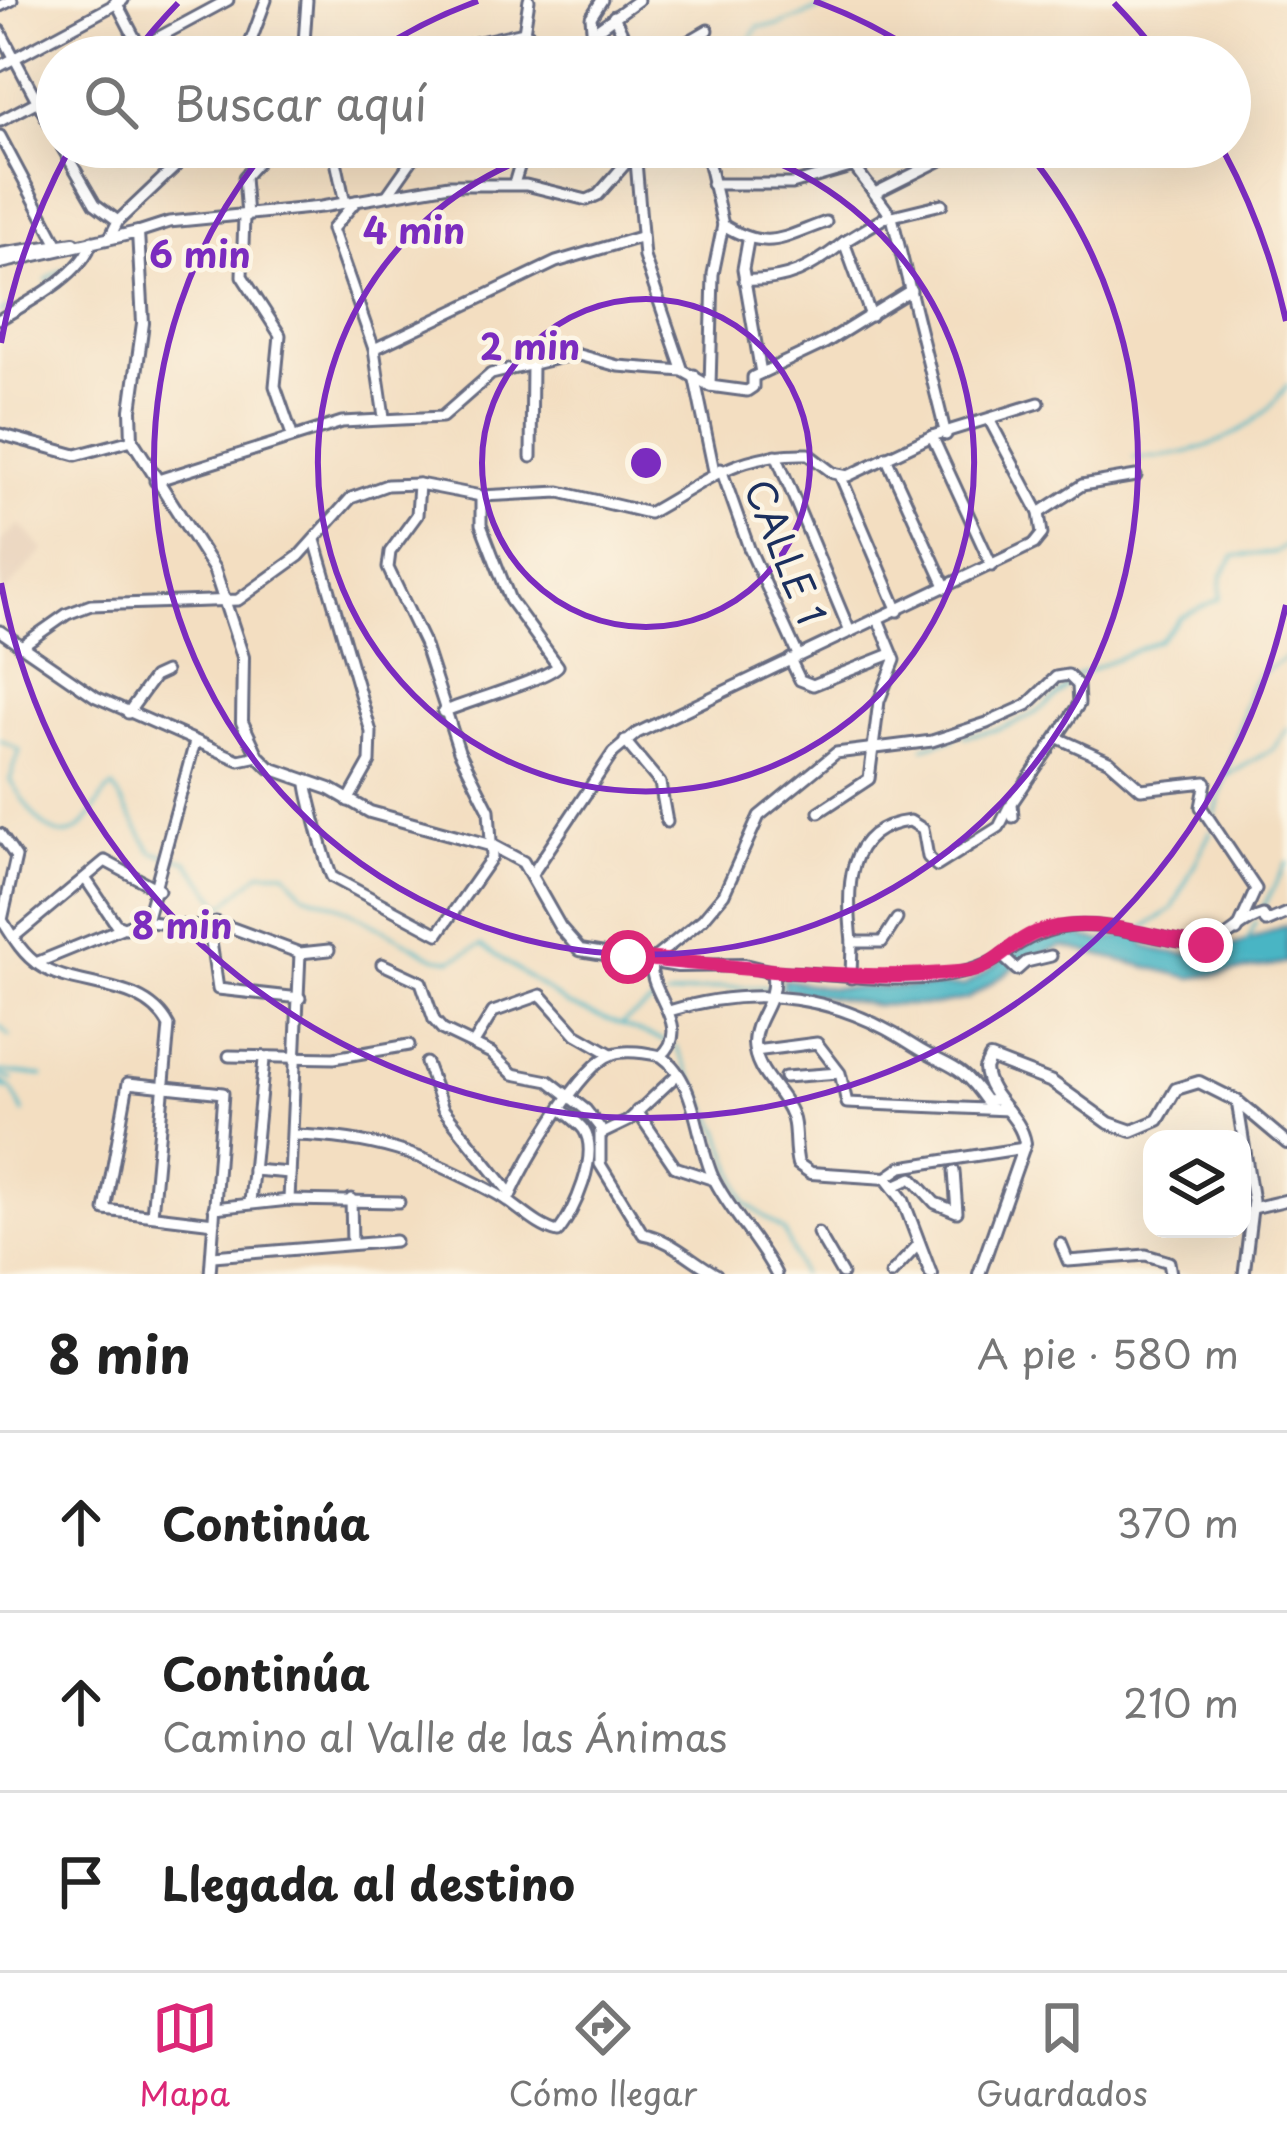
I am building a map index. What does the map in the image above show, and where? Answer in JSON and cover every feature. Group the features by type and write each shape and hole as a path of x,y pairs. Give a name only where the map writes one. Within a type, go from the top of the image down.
{"main road":[{"path":"3,255 138,232 143,323 131,410 132,440 155,482 200,543 226,602 243,657 242,722 258,756 270,768 386,818 493,846 533,873 560,927 580,950 773,983 756,1029 754,1051 768,1082 791,1111 796,1158 802,1168 890,1182 931,1274"},
{"path":"979,1274 1024,1148 1023,1133 984,1076 986,1062 996,1057 1052,1082 1109,1123 1132,1131 1154,1124 1184,1083 1206,1085 1237,1101 1287,1143"}],"street":[{"path":"162,36 213,3 228,0"},
{"path":"253,36 266,0"},
{"path":"304,36 307,0"},
{"path":"524,32 529,0"},
{"path":"592,29 591,17 602,0"},
{"path":"584,36 638,0"},
{"path":"56,36 118,1 134,36"},
{"path":"614,16 623,36"},
{"path":"698,36 708,30"},
{"path":"0,31 36,97"},
{"path":"506,36 524,32 531,36"},
{"path":"0,67 36,47"},
{"path":"0,121 36,102"},
{"path":"0,136 58,247"},
{"path":"74,168 94,204 118,221"},
{"path":"110,237 118,221 174,168"},
{"path":"252,168 244,177 242,276 280,335 275,386 292,434"},
{"path":"340,168 350,202"},
{"path":"388,194 406,168"},
{"path":"514,184 519,168"},
{"path":"138,232 169,222 245,216 449,185 514,184 586,200 598,195 620,168"},
{"name":"CALLE 1","path":"637,168 640,237 717,470 794,657"},
{"path":"709,168 723,225 712,274 710,386"},
{"path":"712,184 792,184 847,168"},
{"path":"856,168 892,217 946,435"},
{"path":"877,192 925,168"},
{"path":"350,202 332,223 374,350 384,417"},
{"path":"744,280 786,278 808,270 844,242 892,217 942,205"},
{"path":"723,225 748,241 768,243 826,222"},
{"path":"374,350 556,262 640,237"},
{"path":"748,241 744,280 761,373"},
{"path":"0,319 61,278 88,253 86,242"},
{"path":"844,242 871,316"},
{"path":"155,482 292,434 384,417 442,417 481,379 575,354 618,366 688,373 710,386 747,391 761,373 911,290"},
{"path":"531,457 532,362"},
{"path":"840,475 932,436 1039,404"},
{"path":"533,873 625,741 1034,544 1042,534 1039,513 990,421"},
{"path":"0,434 76,455 132,440"},
{"path":"932,436 992,566"},
{"path":"776,454 850,632"},
{"path":"20,646 67,614 91,605 238,600 272,579 351,498 387,484 418,484 481,496 560,492 640,514 717,470 776,454 808,454 840,475 898,611"},
{"path":"886,457 946,588"},
{"path":"1039,513 1082,485 1136,476"},
{"path":"307,783 305,797 320,826 332,877 438,934 492,857 493,846 489,810 443,712 424,643 388,568 390,552 417,515 418,484"},
{"path":"443,712 497,688 544,677 557,666 510,600 481,525 481,496"},
{"path":"314,540 371,732 370,762 348,801"},
{"path":"819,812 865,785 879,700 894,669 878,620"},
{"path":"0,631 128,712 239,760 258,756"},
{"path":"794,657 800,680 813,685 891,654"},
{"path":"128,712 154,677 166,673"},
{"path":"776,1274 755,1234 714,1180 668,1048 667,1008 650,970 652,959 703,919 724,894 747,835 773,801 836,753 875,744 932,741 987,724 1027,705 1061,674 1073,678 1080,699 999,826 937,866 931,864 928,838 916,824 904,820 871,836 848,877 851,978"},
{"path":"1058,737 1109,761 1142,789 1206,782 1201,807 1256,889 1237,931"},
{"path":"625,741 660,783 667,822"},
{"path":"146,920 159,890 170,821 195,742"},
{"path":"1012,802 1013,817"},
{"path":"0,834 16,857 2,920 36,963 109,985 165,1018 166,1087 152,1215"},
{"path":"15,936 107,860 159,890"},
{"path":"87,880 116,924 126,928"},
{"path":"667,1008 773,983 971,972 1004,957 1029,935 1084,923 1206,945 1237,931 1246,920 1263,915 1266,922 1287,914"},
{"path":"852,942 881,942 897,919"},
{"path":"36,963 146,920 209,928 216,922 300,953 329,950"},
{"path":"209,928 218,989 300,998"},
{"path":"289,1200 300,953"},
{"path":"1004,957 1017,970 1052,956"},
{"path":"382,964 421,982 434,1020 513,1074 549,1081 571,1096 596,1120 601,1134 600,1164 643,1234 665,1240 686,1259 716,1274"},
{"path":"773,983 898,1034 961,1069 986,1101 997,1100"},
{"path":"474,1043 493,1012 541,995 576,1034 611,1054 668,1048"},
{"path":"754,1051 812,1042 840,1073 842,1097 854,1105 1008,1110"},
{"path":"229,1056 296,1059 409,1045"},
{"path":"509,1197 571,1096 611,1054"},
{"path":"250,1202 265,1060"},
{"path":"426,1063 443,1109 509,1197 551,1232 562,1229 587,1165 588,1141 562,1110"},
{"path":"785,1077 840,1073"},
{"path":"601,1134 613,1132 678,1074"},
{"path":"210,1274 213,1256 223,1093 133,1082 125,1088 105,1203 110,1213 214,1223"},
{"path":"1237,1101 1253,1208 1244,1274"},
{"path":"637,1111 675,1167 714,1180"},
{"path":"293,1135 372,1139 509,1197"},
{"path":"890,1182 916,1164 1024,1148"},
{"path":"253,1170 290,1173"},
{"path":"890,1182 912,1178 935,1203 957,1212 954,1171"},
{"path":"350,1199 352,1244"},
{"path":"214,1208 289,1200 399,1202"},
{"path":"1253,1208 1287,1200"},
{"path":"818,1233 842,1274"},
{"path":"213,1256 395,1241"},
{"path":"1061,1244 1066,1260 1149,1256 1169,1262 1171,1274"},
{"path":"891,1274 917,1246"},
{"path":"1229,1248 1246,1253"},
{"path":"1078,1274 1079,1260"}],"shaded area":[{"path":"20,524 44,550 0,598 0,542"}],"water":[{"path":"1287,925 1287,963 1192,978 1063,946 1024,961 967,999 934,1005 875,1005 783,989 783,979 830,988 964,986 1036,938 1077,935 1101,941 1138,932 1145,946 1184,954 1218,950"}],"waterway":[{"path":"753,36 758,27 780,25 841,0"},
{"path":"46,280 62,269"},
{"path":"0,312 7,308"},
{"path":"1134,458 1179,454 1221,441 1258,418 1287,385"},
{"path":"1076,676 1160,640 1181,617 1220,598 1222,574 1235,556 1275,553 1287,545"},
{"path":"1213,822 1250,687 1260,674 1287,657"},
{"path":"964,736 1022,720 1069,683"},
{"path":"1225,777 1273,749 1287,729"},
{"path":"924,747 955,738"},
{"path":"0,740 20,750 10,780 35,816 55,832 78,829 113,787 152,852 187,861 223,906 261,872 286,872 303,893 342,907 434,957 451,960 481,945 568,1005 667,1042"},
{"path":"1143,928 1172,910 1211,831"},
{"path":"1260,913 1287,862"},
{"path":"1246,945 1256,922"},
{"path":"667,997 722,987 782,987"},
{"path":"622,1023 658,999"},
{"path":"0,1026 10,1036"},
{"path":"676,1046 720,1131 745,1202 784,1231 801,1274"},
{"path":"0,1071 43,1076"},
{"path":"0,1075 13,1080"},
{"path":"0,1081 10,1087 24,1113"},
{"path":"0,1084 6,1089"}],"route":[{"path":"628,957 703,968 763,967 830,979 894,978 971,972 997,960 1029,935 1084,923 1206,945"}]}
